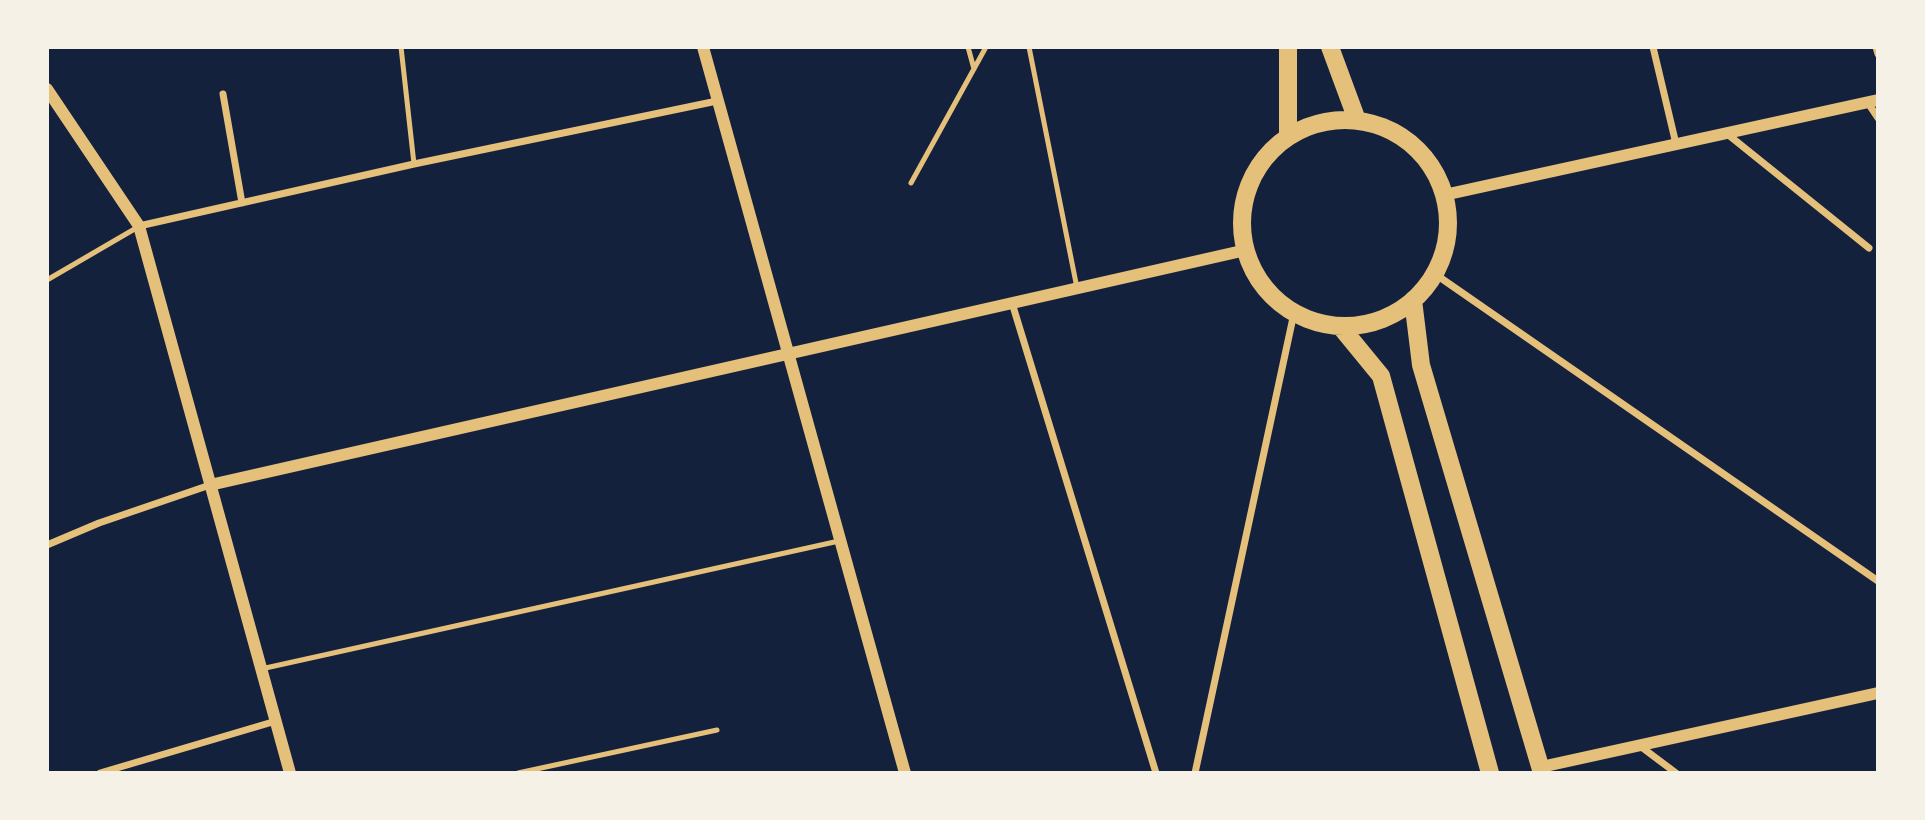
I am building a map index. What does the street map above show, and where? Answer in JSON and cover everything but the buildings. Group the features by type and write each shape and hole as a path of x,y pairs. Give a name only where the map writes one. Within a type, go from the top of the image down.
{"main road":[{"path":"1288,47 1288,136"},
{"path":"1330,47 1357,120"},
{"path":"1357,120 1386,128 1412,144 1432,167 1444,195 1448,222 1445,249 1435,274 1413,300 1392,315 1367,324 1340,326 1317,322 1294,313 1273,296 1256,275 1245,250 1242,218 1249,186 1264,158 1288,136 1321,122 1357,120"},
{"path":"1413,300 1422,365 1541,770"},
{"path":"1340,326 1381,376 1490,773"}],"street":[{"path":"703,47 905,773"},
{"path":"1653,47 1676,144"},
{"path":"1876,47 1878,54"},
{"path":"47,89 139,226 290,773"},
{"path":"223,94 242,203"},
{"path":"139,226 414,164 717,101"},
{"path":"1444,195 1872,101 1878,118"},
{"path":"1726,133 1869,248"},
{"path":"47,545 99,523 210,485 1245,250"},
{"path":"1435,274 1878,581"},
{"path":"1012,303 1156,773"},
{"path":"1195,773 1294,313"},
{"path":"1541,770 1639,745 1878,693"},
{"path":"100,773 276,721"},
{"path":"1639,745 1676,773"}],"lane":[{"path":"401,47 414,164"},
{"path":"968,47 974,69"},
{"path":"911,183 986,47"},
{"path":"1029,47 1077,288"},
{"path":"47,280 139,226"},
{"path":"261,669 841,541"},
{"path":"518,773 717,730"}]}
